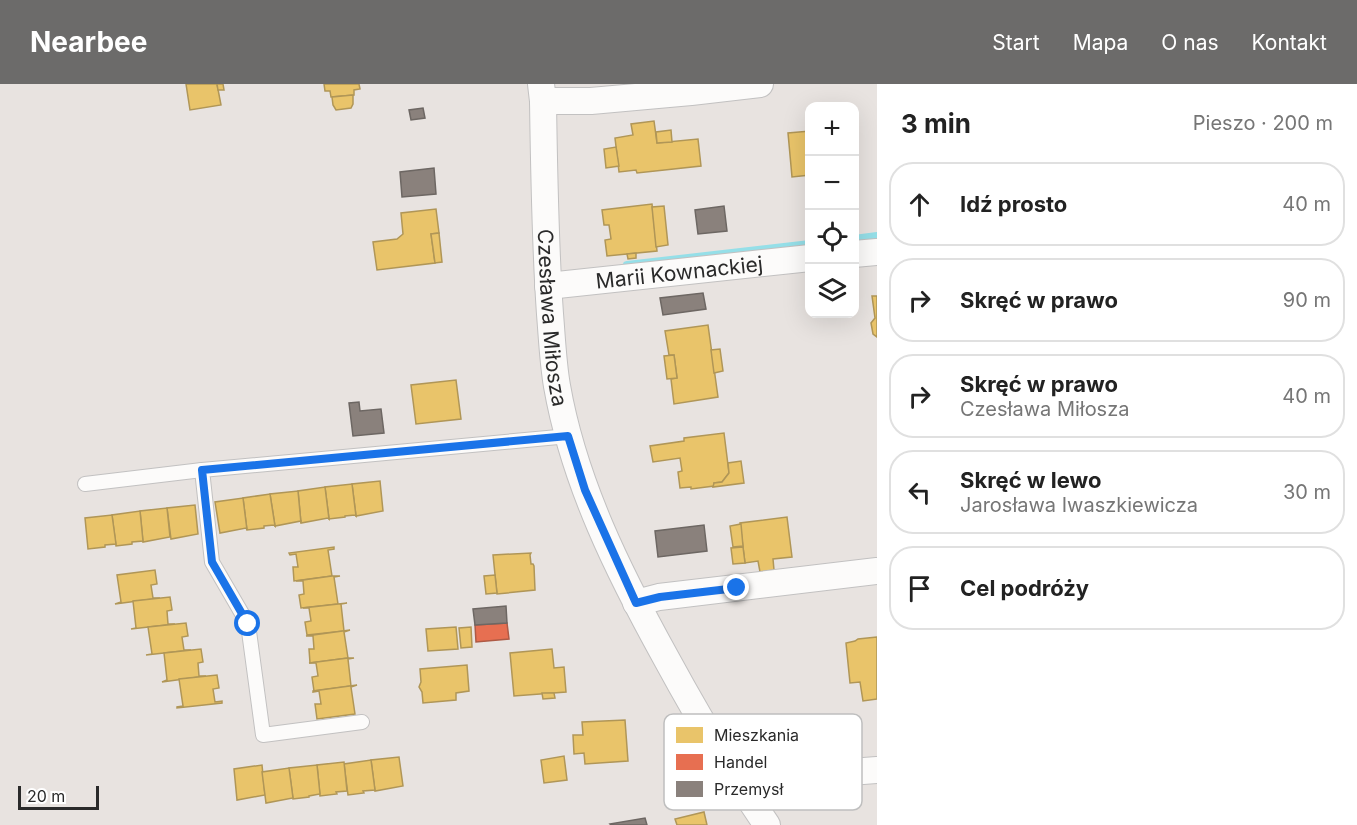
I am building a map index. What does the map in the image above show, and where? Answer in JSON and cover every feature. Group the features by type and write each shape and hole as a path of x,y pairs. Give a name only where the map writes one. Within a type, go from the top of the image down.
{"street":[{"path":"542,93 591,101 760,84"},
{"name":"Czesława Miłosza","path":"542,93 548,286 557,386 568,436 585,490 636,603 697,714"},
{"path":"859,254 877,252"},
{"name":"Marii Kownackiej","path":"548,286 805,259"},
{"path":"636,603 660,597 877,570"},
{"path":"862,771 877,770"},
{"name":"Czesława Miłosza","path":"756,810 767,825"}],"lane":[{"path":"85,484 202,470 568,436"},
{"path":"202,470 212,562 248,624 263,735 362,722"}],"building: Mieszkania":[{"path":"186,84 217,84 221,105 190,110"},
{"path":"217,84 223,84 224,90 218,90"},
{"path":"324,84 359,84 360,89 354,90 354,95 331,97 330,91 325,91"},
{"path":"353,95 351,108 336,110 332,97"},
{"path":"654,121 657,143 698,139 701,166 637,173 636,170 619,172 615,138 633,135 631,124"},
{"path":"671,130 672,142 657,143 656,132"},
{"path":"805,131 805,176 792,177 788,133"},
{"path":"616,147 619,166 606,168 604,149"},
{"path":"652,204 657,251 607,256 605,240 611,239 609,225 604,225 602,210"},
{"path":"664,206 668,245 656,247 652,207"},
{"path":"436,209 439,233 431,234 435,263 377,270 373,242 397,239 403,234 401,213"},
{"path":"439,233 442,262 435,263 431,234"},
{"path":"636,253 636,258 628,259 627,254"},
{"path":"872,296 877,296 877,337 873,334 871,323 875,318"},
{"path":"708,325 718,397 674,404 671,379 677,378 674,355 669,355 665,331"},
{"path":"720,349 723,371 714,373 711,350"},
{"path":"674,355 677,378 667,379 664,356"},
{"path":"456,380 461,419 416,424 411,385"},
{"path":"724,433 729,473 722,482 714,483 714,486 680,488 678,472 682,471 680,458 653,462 650,446 684,441 684,438"},
{"path":"741,461 744,483 713,487 714,483 722,482 729,473 728,463"},
{"path":"380,481 383,511 356,516 352,484"},
{"path":"352,484 356,516 329,519 325,487"},
{"path":"325,487 329,519 301,523 298,491"},
{"path":"298,491 301,521 275,526 270,494"},
{"path":"270,494 275,526 247,530 243,498"},
{"path":"243,498 247,530 246,528 220,533 215,502"},
{"path":"195,505 198,534 171,539 167,508"},
{"path":"167,508 170,537 143,542 140,511"},
{"path":"140,511 143,541 116,546 112,515"},
{"path":"112,515 116,544 88,549 85,518"},
{"path":"787,517 792,557 773,559 774,570 760,572 758,561 745,563 740,523"},
{"path":"741,524 743,546 733,547 730,526"},
{"path":"334,547 328,550 332,576 294,581 293,567 298,567 296,554 290,555 289,553"},
{"path":"743,547 745,563 733,564 731,548"},
{"path":"531,553 535,590 497,594 493,555"},
{"path":"155,570 157,584 151,585 153,598 160,598 115,604 121,602 117,575"},
{"path":"495,575 497,593 486,594 484,576"},
{"path":"340,576 334,577 338,604 301,608 299,595 304,594 303,581 296,581"},
{"path":"170,597 172,610 167,611 168,624 175,624 131,629 136,628 133,601"},
{"path":"347,603 341,604 344,631 307,635 305,622 311,621 309,608 303,608"},
{"path":"186,623 188,636 182,637 184,650 191,650 146,655 152,654 148,627"},
{"path":"456,627 458,649 428,651 426,629"},
{"path":"471,627 472,647 461,648 459,628"},
{"path":"350,630 344,632 348,658 310,663 309,649 314,649 313,636 306,636"},
{"path":"877,637 877,699 863,701 860,682 850,683 846,643"},
{"path":"201,649 203,662 198,663 199,676 206,676 162,682 167,680 164,653"},
{"path":"552,649 554,668 564,667 566,692 514,696 510,653"},
{"path":"354,658 348,659 351,686 314,691 312,677 318,676 316,663 309,663"},
{"path":"467,665 469,691 456,693 456,700 423,703 419,687 420,669"},
{"path":"217,675 219,688 213,689 215,702 222,701 222,703 177,708 183,706 179,679"},
{"path":"357,685 351,687 355,714 317,719 315,704 321,704 319,691 313,691"},
{"path":"542,693 554,693 555,698 543,699"},
{"path":"625,720 628,761 585,764 584,753 574,754 573,735 583,735 582,722"},
{"path":"564,756 567,780 544,783 541,760"},
{"path":"399,757 403,786 375,791 371,760"},
{"path":"371,760 375,790 348,795 344,764"},
{"path":"344,762 347,791 320,796 317,765"},
{"path":"262,765 265,795 237,800 234,769"},
{"path":"317,765 320,794 293,799 289,768"},
{"path":"289,768 293,798 266,803 262,772"},
{"path":"704,812 707,825 677,825 675,819"}],"building: Handel":[{"path":"507,623 509,639 476,642 475,625"}],"building: Przemysł":[{"path":"423,108 425,118 411,120 409,110"},
{"path":"434,168 436,194 402,197 400,172"},
{"path":"724,206 727,231 698,234 695,210"},
{"path":"703,293 706,309 663,315 660,298"},
{"path":"359,402 360,411 381,409 384,433 353,436 349,403"},
{"path":"704,525 707,551 658,557 655,531"},
{"path":"506,606 507,623 475,625 473,609"},
{"path":"645,818 647,825 610,824"}],"waterway":[{"path":"859,238 877,236"},
{"path":"627,265 805,245"}],"route":[{"path":"248,624 212,562 202,470 568,436 585,490 636,603 660,597 737,588"}]}
